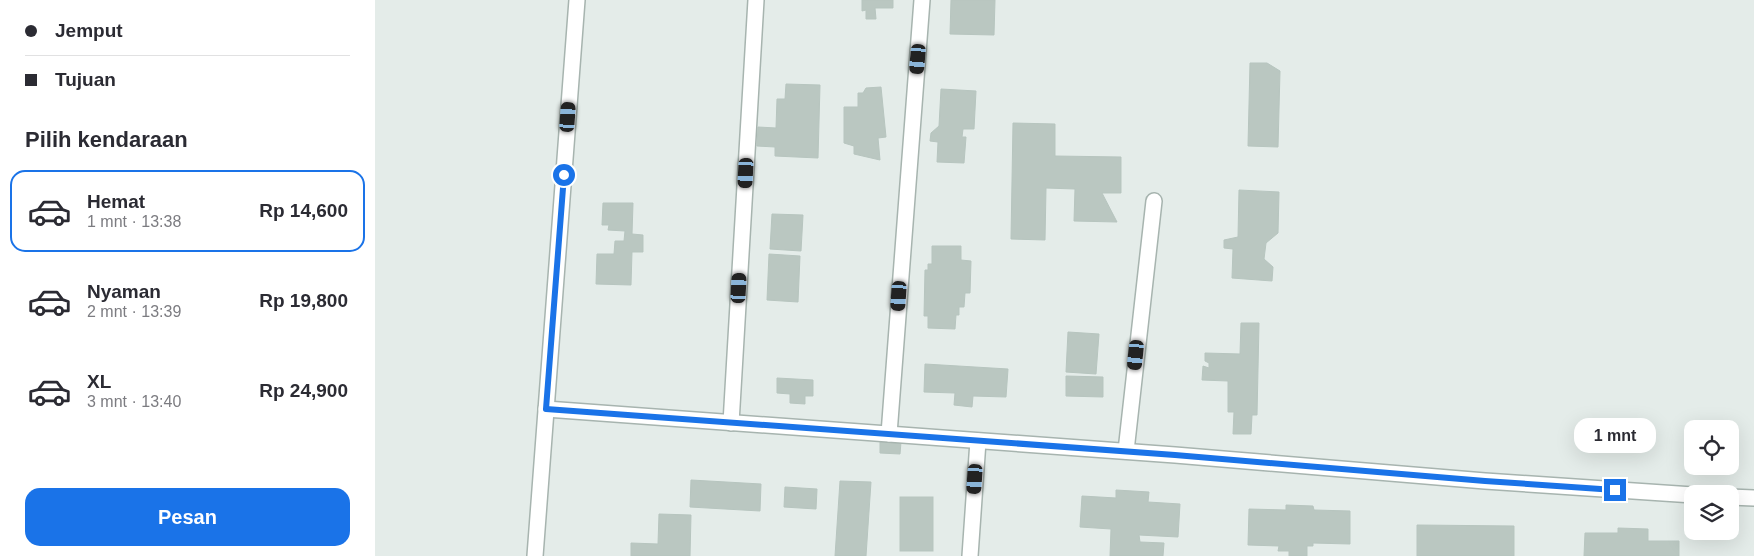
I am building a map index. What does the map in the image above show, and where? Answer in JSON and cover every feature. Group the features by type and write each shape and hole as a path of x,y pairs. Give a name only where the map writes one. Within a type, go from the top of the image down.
{"lane":[{"path":"535,556 577,0"},
{"path":"731,423 756,0"},
{"path":"889,434 922,0"},
{"path":"1125,451 1153,201"},
{"path":"546,409 1125,451 1485,481 1684,494"},
{"path":"970,556 978,440"},
{"path":"1739,497 1754,498"}],"building":[{"path":"862,0 893,0 893,8 875,8 876,19 866,19 866,10 862,11"},
{"path":"951,0 995,0 994,35 950,34"},
{"path":"1250,63 1267,63 1280,71 1278,147 1248,146"},
{"path":"786,84 820,85 818,158 775,156 775,147 757,146 758,127 776,128 777,99 785,99"},
{"path":"881,87 886,137 878,138 880,160 854,154 854,146 844,143 844,107 858,107 858,93 863,93 866,88"},
{"path":"941,89 976,91 974,129 963,129 962,137 966,137 964,163 937,162 938,142 930,141 931,133 939,126"},
{"path":"1013,123 1055,124 1055,156 1121,157 1121,193 1102,193 1117,222 1074,221 1075,189 1046,188 1045,240 1011,239"},
{"path":"1239,190 1279,192 1278,233 1266,243 1264,259 1273,267 1272,281 1232,278 1233,249 1224,248 1224,240 1238,237"},
{"path":"603,203 633,203 632,234 643,235 643,252 632,252 631,285 596,284 597,254 614,254 615,241 624,241 625,231 608,230 609,225 602,225"},
{"path":"772,214 803,215 801,251 770,249"},
{"path":"932,246 961,246 961,260 971,261 970,293 965,293 964,307 959,307 959,315 956,315 955,329 928,328 928,316 924,316 925,270 928,270 928,264 932,264"},
{"path":"769,254 800,256 798,302 767,300"},
{"path":"1241,323 1259,323 1257,415 1252,415 1251,434 1233,434 1234,412 1228,412 1228,381 1202,380 1203,366 1209,368 1209,363 1205,361 1205,353 1240,354"},
{"path":"1068,332 1099,334 1096,374 1066,372"},
{"path":"925,364 1008,369 1006,397 973,396 972,407 954,405 955,393 924,392"},
{"path":"1066,376 1103,377 1103,397 1066,396"},
{"path":"777,378 813,380 813,396 805,396 805,404 790,403 790,394 777,393"},
{"path":"880,442 901,442 900,454 880,453"},
{"path":"691,480 761,484 760,511 690,507"},
{"path":"840,481 871,482 866,556 835,556"},
{"path":"785,487 817,489 816,509 784,507"},
{"path":"1116,490 1149,492 1148,502 1180,504 1178,537 1139,535 1140,542 1164,543 1163,556 1110,556 1111,529 1080,527 1082,496 1116,498"},
{"path":"900,497 933,497 933,551 900,551"},
{"path":"1286,505 1313,506 1314,510 1350,511 1350,544 1313,543 1313,546 1307,546 1307,556 1289,556 1289,551 1278,551 1279,546 1248,545 1249,509 1286,510"},
{"path":"659,514 691,515 690,556 631,556 631,543 658,544"},
{"path":"1417,525 1514,526 1514,556 1417,556"},
{"path":"1618,528 1648,529 1648,541 1679,541 1679,556 1584,556 1585,533 1618,533"}],"route":[{"path":"564,175 546,409 1175,455 1615,490"}]}
